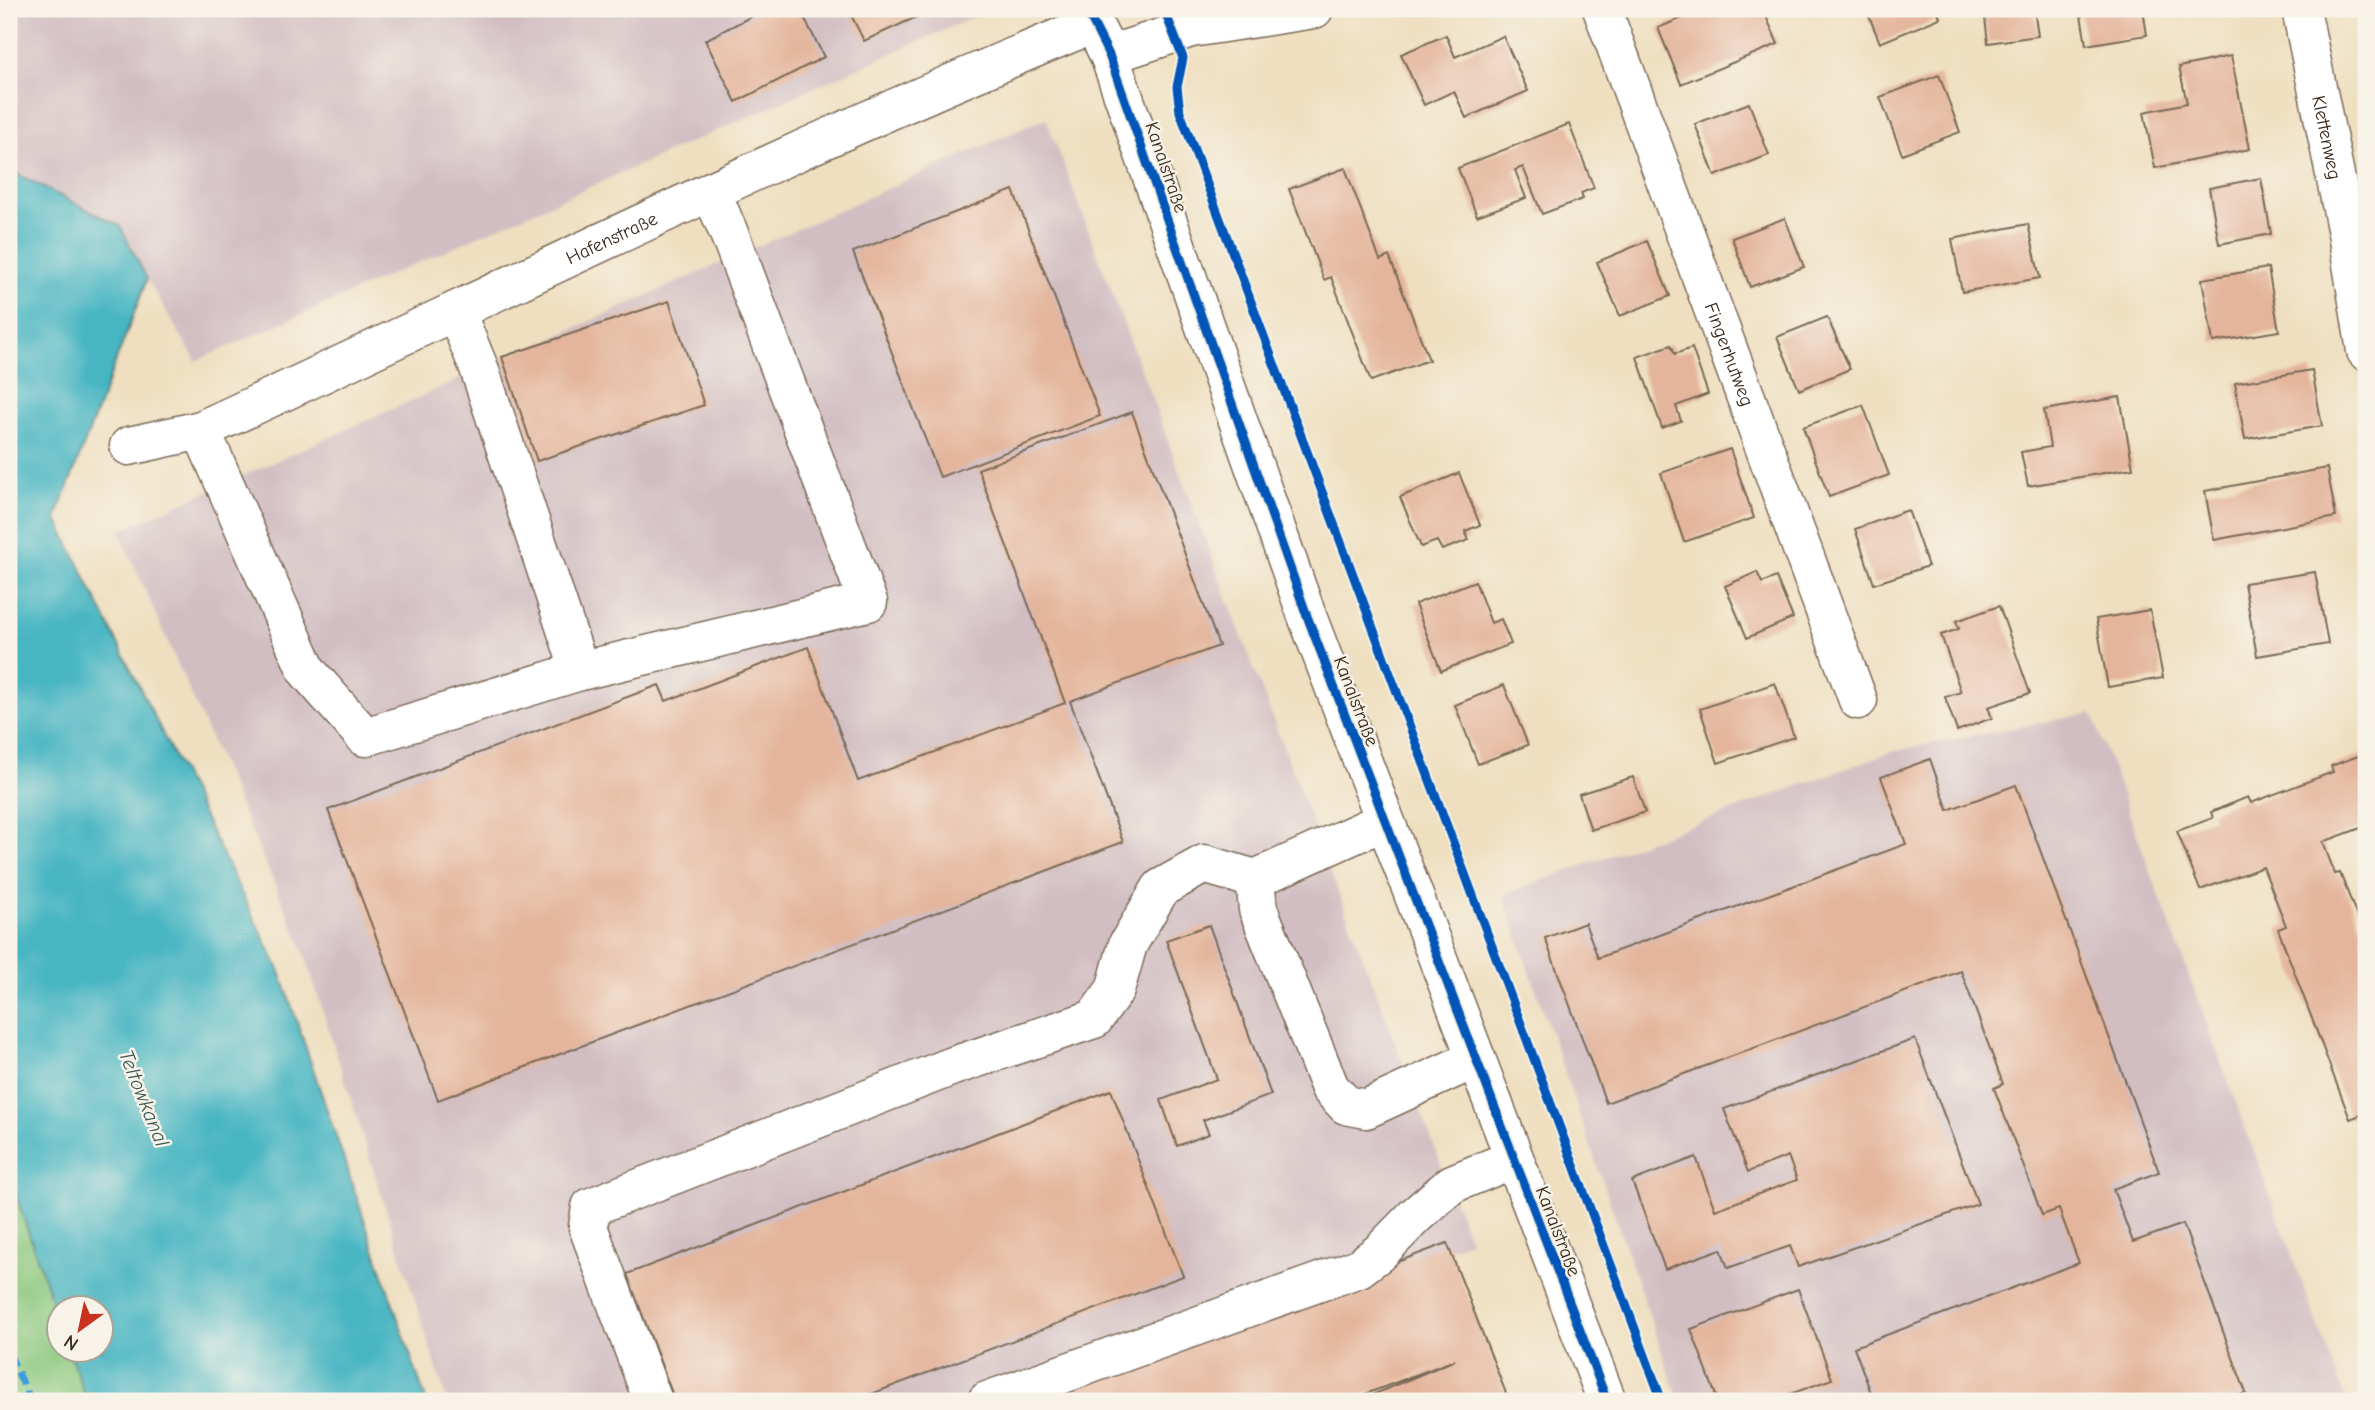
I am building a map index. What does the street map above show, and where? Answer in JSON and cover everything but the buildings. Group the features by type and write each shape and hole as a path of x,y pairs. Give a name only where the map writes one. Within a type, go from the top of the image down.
{"street":[{"name":"Hafenstraße","path":"129,446 201,430 710,191 1037,46 1096,29 1191,29 1314,9"},
{"name":"Fingerhutweg","path":"1602,9 1858,700"},
{"name":"Klettenweg","path":"2301,9 2347,233 2366,351"},
{"name":"Kanalstraße","path":"1096,29 1307,616 1607,1401"},
{"path":"201,430 307,671 366,737 580,671 868,602 733,243 710,191"},
{"path":"456,312 478,368 580,671"},
{"path":"653,1401 588,1227 591,1207 953,1066 1094,1020 1115,990 1128,944 1161,888 1204,864 1255,879 1384,821"},
{"path":"1255,879 1258,909 1330,1088 1346,1105 1366,1108 1475,1059"},
{"path":"987,1401 1359,1268 1379,1254 1452,1184 1513,1159"}],"shaded area":[{"path":"9,9 992,9 196,361 147,279 120,226 9,170"},
{"path":"1046,118 1470,1241 1039,1401 447,1401 303,949 119,531"},
{"path":"2092,713 2346,1401 1679,1401 1503,895 1890,752"}],"green space":[{"path":"9,1175 49,1294 46,1294 46,1364 74,1364 87,1401 9,1401"}],"water":[{"name":"Teltowkanal","path":"9,170 120,226 147,279 56,518 279,969 426,1401 87,1401 74,1364 116,1364 116,1294 49,1294 9,1175"}],"marked path":[{"path":"9,1353 31,1401"}],"cycle path":[{"path":"1086,9 1109,55 1307,616 1607,1401"},
{"path":"1164,9 1183,58 1177,87 1180,112 1662,1401"}]}
